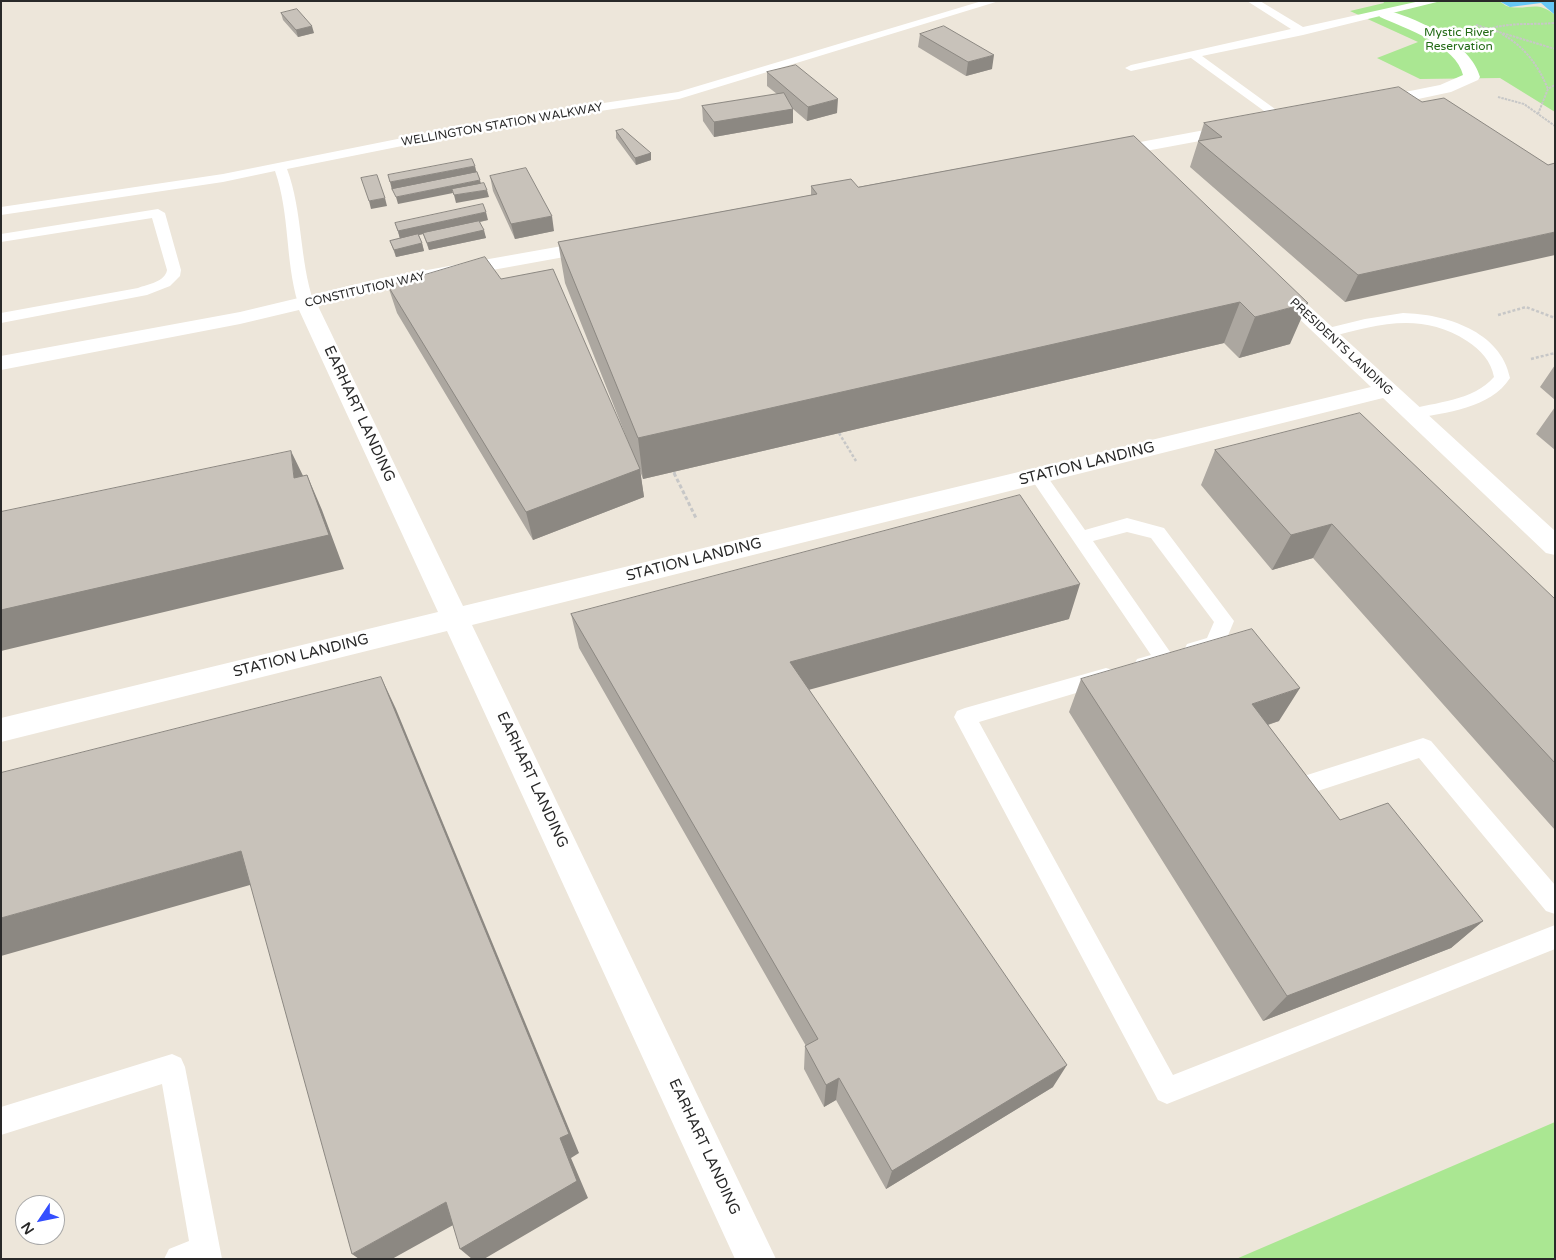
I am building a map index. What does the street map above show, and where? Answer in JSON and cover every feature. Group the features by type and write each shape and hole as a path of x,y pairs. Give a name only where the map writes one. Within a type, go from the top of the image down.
{"street":[{"path":"1357,106 1433,92 1457,85 1472,77 1472,72 1464,58 1442,42 1385,14"},
{"path":"1090,156 1300,117"},
{"path":"1128,149 1149,169"},
{"name":"CONSTITUTION WAY","path":"1,363 240,318 382,284 614,243"},
{"name":"PRESIDENTS LANDING","path":"1262,274 1555,546"},
{"name":"EARHART LANDING","path":"306,302 457,619 756,1259"},
{"name":"STATION LANDING","path":"1,730 1387,390"}],"lane":[{"name":"WELLINGTON STATION WALKWAY","path":"1,211 214,180 502,122 679,95 994,1"},
{"path":"1252,1 1303,32"},
{"path":"1131,68 1385,14 1436,1"},
{"path":"1194,55 1282,120"},
{"path":"280,168 286,184 300,282 306,302"},
{"path":"1,238 158,213 174,270 172,276 165,283 155,288 129,295 1,318"},
{"path":"1326,333 1389,318 1433,319 1453,326 1484,346 1500,366 1502,378 1497,387 1483,394 1413,414"},
{"path":"1038,476 1165,659"},
{"path":"1081,538 1127,526 1157,533 1224,621 1214,644 965,717 1167,1091 1555,937"},
{"path":"1287,791 1423,746 1555,903"},
{"path":"1,1121 172,1067 197,1256"}],"path":[{"path":"1489,29 1507,23 1531,25 1555,23"},
{"path":"1495,31 1510,38 1537,64 1548,89"},
{"path":"1457,85 1524,104 1555,126"},
{"path":"1538,114 1548,89 1555,85"},
{"path":"1453,326 1526,307 1555,318"},
{"path":"839,433 856,461"},
{"path":"674,472 696,518"}],"green space":[{"name":"Mystic River Reservation","path":"1383,1 1499,1 1509,7 1533,6 1549,10 1555,15 1555,112 1500,78 1420,79 1377,58 1418,42 1350,11 1384,3"},
{"path":"1555,1122 1555,1259 1236,1259"}],"water":[{"path":"1499,1 1555,1 1555,15 1541,3 1510,7"}],"building":[{"path":"297,9 312,26 296,30 281,13"},
{"path":"944,26 994,55 968,62 920,34"},
{"path":"796,65 838,99 808,107 767,72"},
{"path":"1399,87 1422,102 1444,98 1548,165 1555,163 1555,232 1358,275 1198,141 1222,137 1204,123"},
{"path":"784,93 793,109 714,122 702,106"},
{"path":"623,129 651,153 635,158 616,131"},
{"path":"1134,136 1308,303 1255,317 1240,302 638,438 558,242 817,194 811,186 851,179 858,187"},
{"path":"472,159 475,166 390,182 388,175"},
{"path":"526,168 552,216 511,224 490,176"},
{"path":"477,172 480,180 396,197 392,189"},
{"path":"377,175 385,198 369,201 361,178"},
{"path":"484,183 487,190 454,195 452,189"},
{"path":"483,204 486,212 398,231 395,223"},
{"path":"479,221 484,230 427,243 423,233"},
{"path":"418,234 422,243 394,250 390,241"},
{"path":"485,257 501,279 553,269 640,469 526,512 388,286"},
{"path":"1360,413 1555,599 1555,763 1332,524 1291,535 1215,450"},
{"path":"291,451 294,478 307,475 329,535 1,610 1,512"},
{"path":"1020,495 1080,584 790,662 1067,1065 892,1171 839,1078 826,1085 805,1046 818,1039 571,614"},
{"path":"1252,629 1300,688 1252,704 1340,820 1388,803 1483,921 1287,996 1081,679"},
{"path":"381,677 569,1134 560,1138 577,1181 460,1249 446,1202 352,1254 241,851 1,918 1,773"}]}
